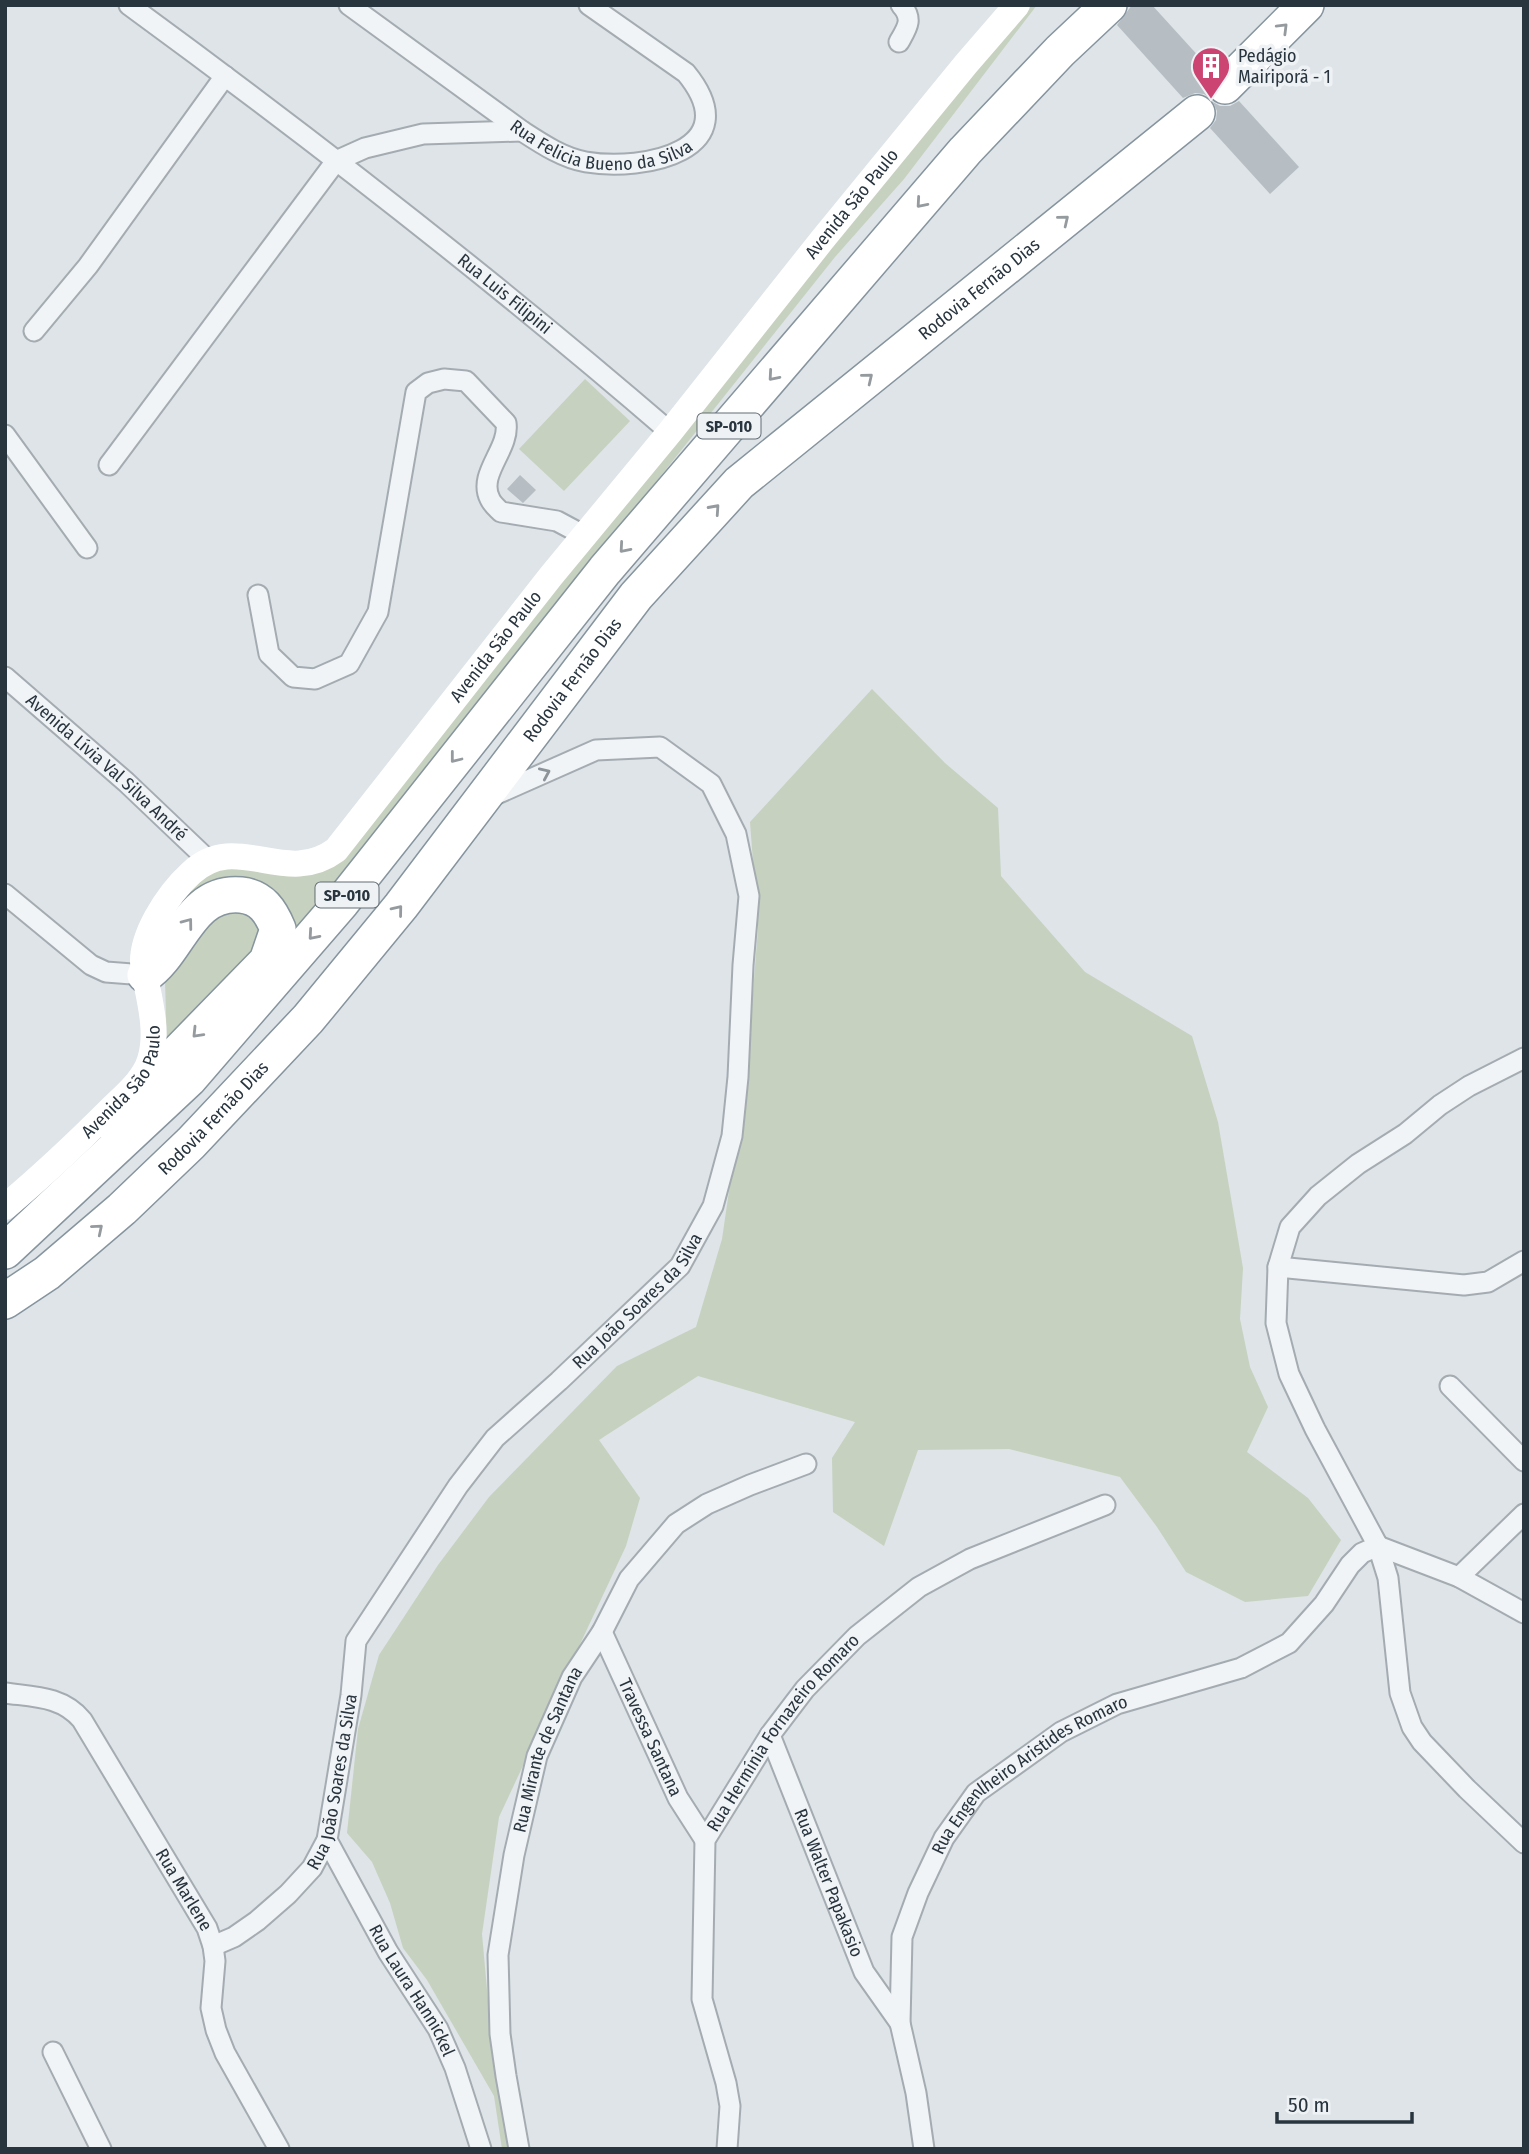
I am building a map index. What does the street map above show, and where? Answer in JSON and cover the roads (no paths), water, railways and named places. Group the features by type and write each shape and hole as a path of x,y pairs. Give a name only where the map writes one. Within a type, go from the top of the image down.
{"highway":[{"path":"965,151 973,127 996,86 1074,5"},
{"name":"SP-010","path":"5,1251 189,1079 342,902 605,570 965,151 1060,51 1109,5"},
{"path":"1226,86 1306,5"},
{"name":"Rodovia Fernão Dias","path":"5,1301 47,1273 122,1209 191,1143 308,1019 401,906 636,596 739,483 1197,113"},
{"path":"5,1229 267,961 278,929 270,911 259,901 244,895 228,895 213,900 196,912 159,962 145,975"},
{"path":"5,1321 24,1305 47,1273"}],"street":[{"name":"Rua Luis Filipini","path":"129,5 425,229 565,341 670,432"},
{"name":"Rua Felicia Bueno da Silva","path":"349,5 522,131 551,149 583,162 614,165 643,164 669,157 690,146 704,124 704,106 698,88 686,73 590,5"},
{"path":"898,42 909,24 908,13 901,5"},
{"name":"Avenida São Paulo","path":"5,1207 88,1132 145,1072 153,1051 150,998 143,968 145,944 159,915 190,874 208,860 229,855 301,865 316,862 336,850 847,209 1010,9"},
{"path":"34,331 96,256 225,76"},
{"path":"108,465 336,161 365,148 423,135 522,131"},
{"path":"258,595 269,654 293,677 315,679 348,664 378,612 416,392 428,383 444,379 466,382 506,424 506,440 487,479 489,498 500,512 557,521 585,536"},
{"path":"5,435 86,548"},
{"name":"Avenida Lívia Val Silva André","path":"5,677 126,782 208,860"},
{"name":"Rua João Soares da Silva","path":"214,1946 234,1937 257,1921 288,1894 312,1868 327,1840 351,1695 356,1641 458,1486 495,1438 680,1266 713,1206 732,1136 748,896 736,834 711,784 660,747 596,750 482,801"},
{"path":"5,894 91,965 121,975 145,975"},
{"path":"1524,1058 1469,1086 1440,1105 1405,1134 1358,1164 1318,1196 1290,1227 1279,1267 1276,1323 1289,1374 1315,1429 1378,1546 1388,1578 1400,1693 1412,1727 1422,1742 1458,1780 1524,1843"},
{"path":"1279,1267 1464,1285 1488,1282 1524,1261"},
{"path":"1450,1386 1524,1461"},
{"name":"Rua Mirante de Santana","path":"519,2149 506,2076 498,1997 498,1955 506,1900 537,1756 572,1677 602,1632 629,1579 676,1524 707,1504 806,1464"},
{"name":"Rua Hermínia Fornazeiro Romaro","path":"727,2149 730,2106 702,1998 705,1840 770,1735 805,1689 857,1636 919,1587 970,1559 1105,1505"},
{"path":"1459,1577 1524,1514"},
{"path":"1378,1546 1459,1577 1524,1613"},
{"name":"Rua Engenlheiro Aristides Romaro","path":"924,2149 916,2093 900,2023 902,1937 944,1838 976,1793 1061,1732 1117,1704 1241,1668 1289,1643 1324,1604 1350,1565 1362,1553 1378,1546"},
{"name":"Travessa Santana","path":"602,1632 678,1798 705,1840"},
{"name":"Rua Marlene","path":"5,1693 50,1698 73,1709 197,1909 214,1946 212,2008 216,2030 225,2053 279,2149"},
{"name":"Rua Walter Papakasio","path":"770,1735 864,1972 900,2023"},
{"name":"Rua Laura Hannickel","path":"327,1840 388,1952 438,2029 455,2068 481,2149"},
{"path":"53,2052 101,2149"}],"place":[{"name":"Pedágio Mairiporã - 1","path":"1211,100"}]}
